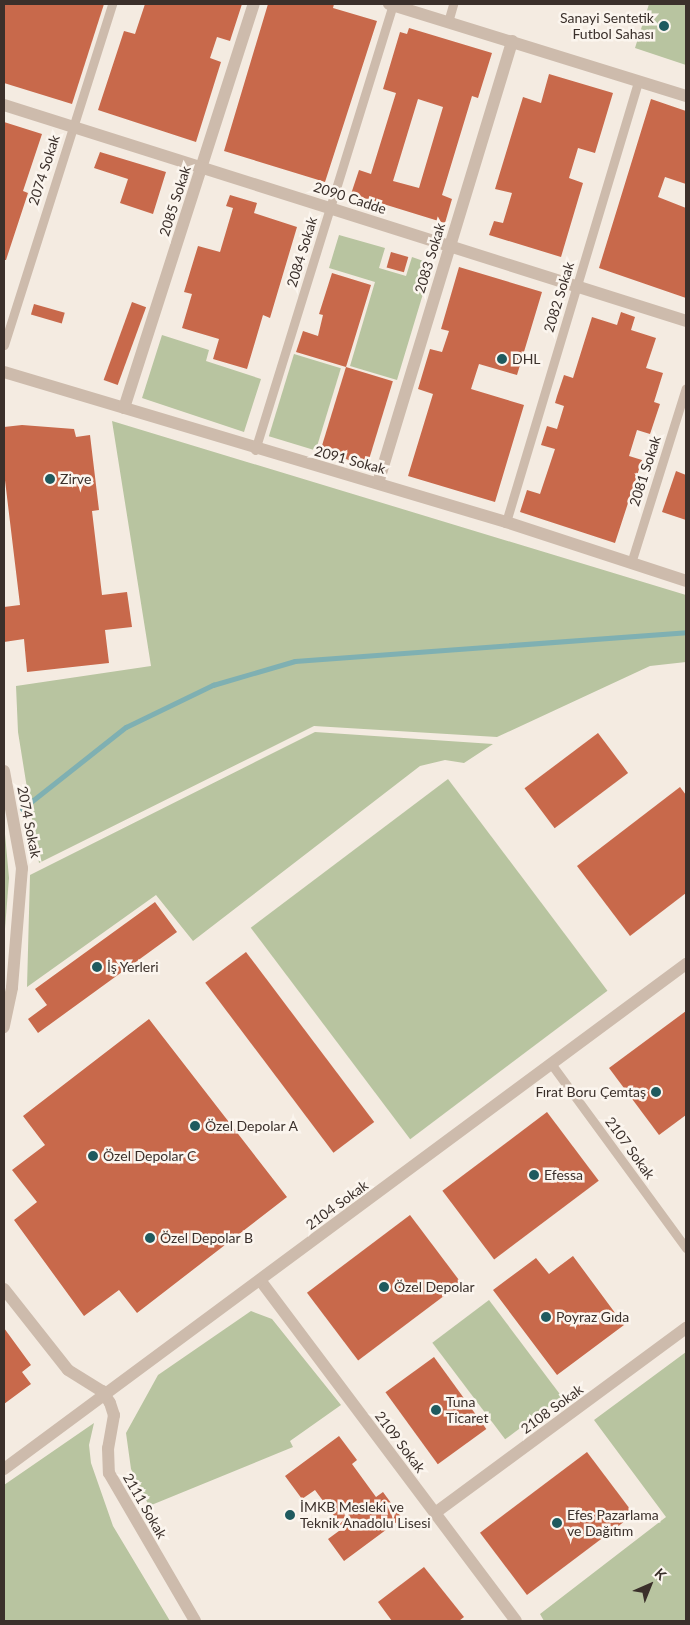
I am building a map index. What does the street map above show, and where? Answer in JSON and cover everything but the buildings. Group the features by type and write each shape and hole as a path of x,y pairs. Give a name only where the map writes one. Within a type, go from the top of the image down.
{"street":[{"name":"2085 Sokak","path":"124,408 254,4"},
{"path":"391,4 686,96"},
{"name":"2083 Sokak","path":"378,483 512,42"},
{"name":"2090 Cadde","path":"4,105 686,321"},
{"name":"2091 Sokak","path":"4,372 255,450 378,483 506,522 686,582"},
{"name":"2074 Sokak","path":"4,771 22,868 12,988 4,1027"},
{"name":"2104 Sokak","path":"4,1469 686,964"},
{"name":"2109 Sokak","path":"260,1280 516,1621"},
{"path":"4,1289 68,1370 104,1395"},
{"name":"2108 Sokak","path":"435,1513 686,1328"},
{"name":"2111 Sokak","path":"104,1395 114,1415 108,1460 113,1481 194,1621"}],"lane":[{"name":"2074 Sokak","path":"4,345 112,4"},
{"name":"2084 Sokak","path":"255,450 391,4"},
{"path":"448,22 453,4"},
{"name":"2082 Sokak","path":"506,522 638,81"},
{"name":"2081 Sokak","path":"631,563 686,388"},
{"name":"2107 Sokak","path":"552,1065 686,1248"}],"green space":[{"name":"Sanayi Sentetik Futbol Sahası","path":"649,4 686,4 686,65 635,48"},
{"path":"339,235 385,248 379,268 406,276 412,257 432,264 397,380 350,366 375,282 329,268"},
{"path":"162,335 209,350 206,361 261,379 244,432 142,398"},
{"path":"294,354 341,368 316,451 269,436"},
{"path":"112,421 686,595 686,662 650,666 497,737 314,726 39,863 18,732 16,686 151,666"},
{"path":"315,732 493,744 464,763 445,760 420,766 193,941 156,895 27,987 30,875"},
{"path":"448,779 607,991 410,1139 251,928"},
{"path":"4,823 9,878 4,941"},
{"path":"489,1300 562,1397 505,1439 432,1343"},
{"path":"251,1311 272,1319 341,1405 290,1441 293,1447 149,1506 131,1469 126,1433 158,1375"},
{"path":"686,1352 686,1621 544,1621 540,1614 666,1517 594,1420"},
{"path":"94,1423 89,1445 91,1463 113,1526 170,1621 4,1621 4,1485"}],"waterway":[{"path":"22,809 126,727 213,685 295,661 686,632"}],"place":[{"name":"Sanayi Sentetik Futbol Sahası","path":"664,26"},
{"name":"DHL","path":"502,359"},
{"name":"Zirve","path":"50,479"},
{"name":"İş Yerleri","path":"97,967"},
{"name":"Fırat Boru Çemtaş","path":"656,1092"},
{"name":"Özel Depolar A","path":"195,1126"},
{"name":"Özel Depolar C","path":"93,1156"},
{"name":"Efessa","path":"534,1175"},
{"name":"Özel Depolar B","path":"150,1238"},
{"name":"Özel Depolar","path":"384,1287"},
{"name":"Poyraz Gıda","path":"546,1317"},
{"name":"Tuna Ticaret","path":"436,1410"},
{"name":"İMKB Mesleki ve Teknik Anadolu Lisesi","path":"290,1515"},
{"name":"Efes Pazarlama ve Dağıtım","path":"557,1523"}]}
